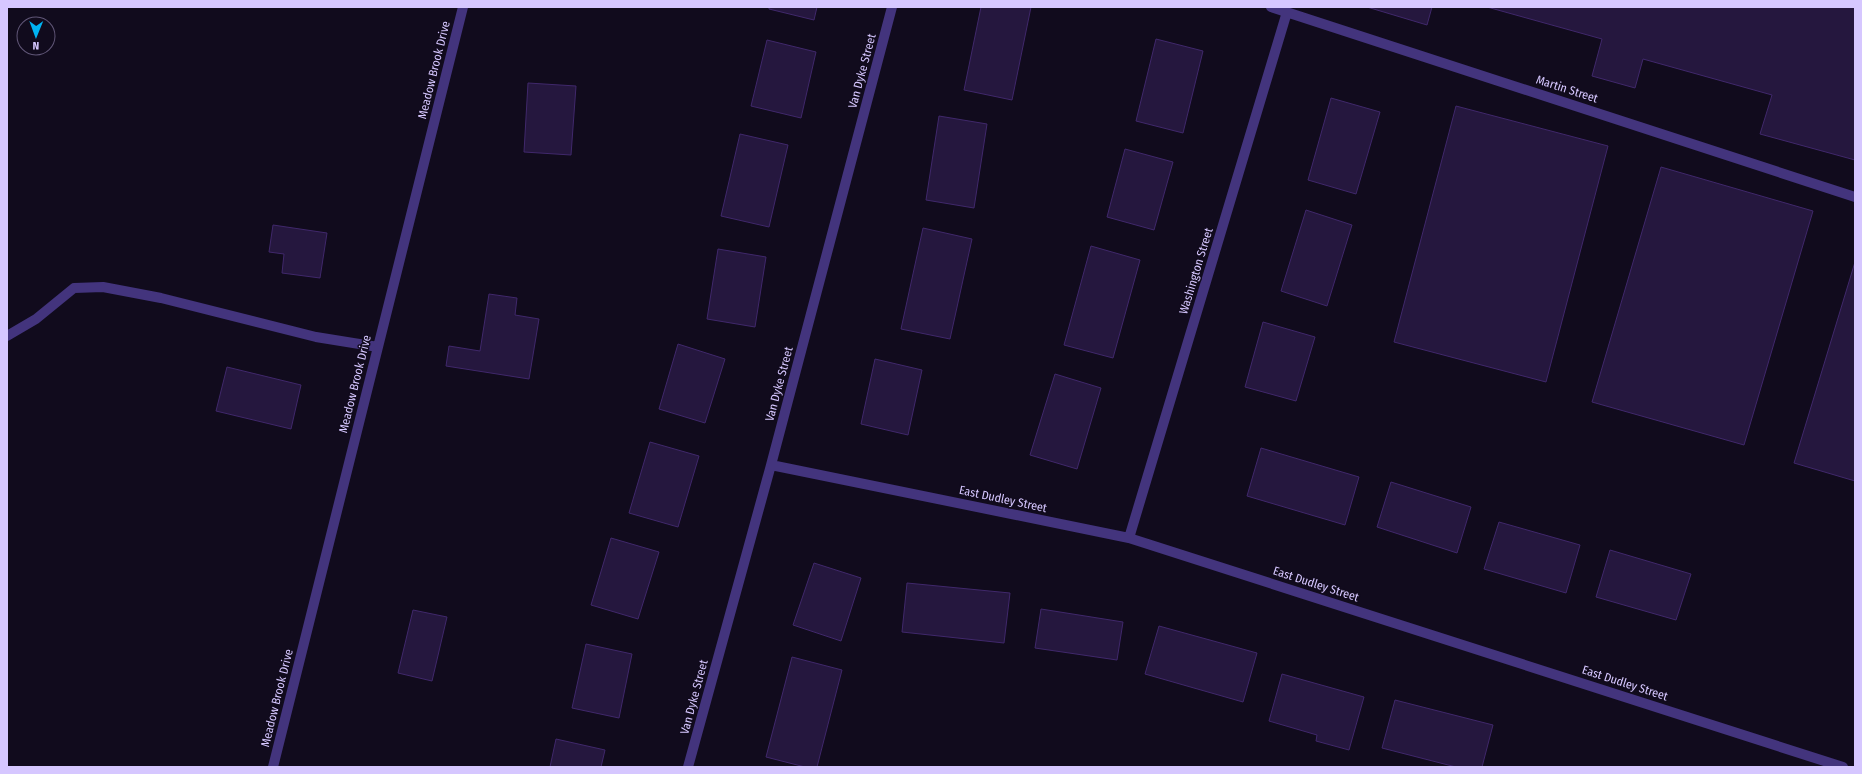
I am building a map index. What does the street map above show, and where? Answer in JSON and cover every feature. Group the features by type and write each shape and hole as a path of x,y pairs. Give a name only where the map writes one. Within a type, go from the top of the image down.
{"street":[{"name":"Meadow Brook Drive","path":"273,767 463,7"},
{"name":"Van Dyke Street","path":"688,767 772,465 892,7"},
{"name":"Martin Street","path":"1271,7 1855,197"},
{"name":"Washington Street","path":"1129,538 1287,12"},
{"path":"7,336 36,319 74,288 103,287 161,298 316,337 378,347"},
{"name":"East Dudley Street","path":"772,465 1129,538 1843,767"}],"building":[{"path":"769,7 817,7 814,20 769,9"},
{"path":"981,7 1031,7 1012,100 964,90"},
{"path":"1367,7 1432,7 1427,25"},
{"path":"1487,7 1855,7 1855,160 1760,134 1772,95 1643,59 1635,88 1592,76 1602,39"},
{"path":"1156,39 1203,51 1183,133 1136,121"},
{"path":"767,40 816,52 801,118 751,106"},
{"path":"528,83 576,86 571,155 524,152"},
{"path":"1331,98 1380,112 1356,194 1308,180"},
{"path":"1456,106 1608,146 1546,382 1394,342"},
{"path":"939,116 987,124 974,208 926,200"},
{"path":"740,134 788,145 769,227 721,216"},
{"path":"1125,149 1173,162 1154,230 1107,217"},
{"path":"1661,167 1813,211 1744,445 1592,402"},
{"path":"1306,210 1352,225 1327,306 1281,291"},
{"path":"273,225 327,233 320,278 282,273 284,254 269,252"},
{"path":"923,228 972,239 950,339 901,329"},
{"path":"1091,246 1140,260 1113,358 1064,345"},
{"path":"718,249 766,257 755,327 707,319"},
{"path":"1855,262 1855,481 1794,463"},
{"path":"489,294 517,298 515,315 539,319 529,379 446,366 449,346 480,351"},
{"path":"1263,322 1315,337 1296,401 1245,387"},
{"path":"678,344 725,359 705,423 659,409"},
{"path":"875,359 922,370 908,435 861,424"},
{"path":"227,367 301,385 291,429 216,411"},
{"path":"1055,374 1101,388 1077,469 1030,455"},
{"path":"650,442 699,456 678,527 629,513"},
{"path":"1261,448 1359,477 1345,525 1247,496"},
{"path":"1391,482 1471,507 1457,553 1377,527"},
{"path":"1499,522 1580,545 1566,593 1484,569"},
{"path":"611,538 659,552 638,619 591,605"},
{"path":"1610,550 1691,574 1676,620 1596,597"},
{"path":"814,563 861,578 841,641 793,625"},
{"path":"907,583 1010,593 1004,643 902,632"},
{"path":"1041,609 1123,622 1117,660 1035,648"},
{"path":"413,610 447,617 432,681 398,673"},
{"path":"1159,626 1257,653 1243,702 1145,674"},
{"path":"586,644 632,654 619,718 572,708"},
{"path":"792,657 842,670 817,767 805,767 766,757"},
{"path":"1282,674 1364,697 1349,750 1316,741 1317,735 1269,721"},
{"path":"1395,700 1493,725 1482,767 1456,767 1382,748"},
{"path":"556,739 605,750 601,767 550,767"}]}
